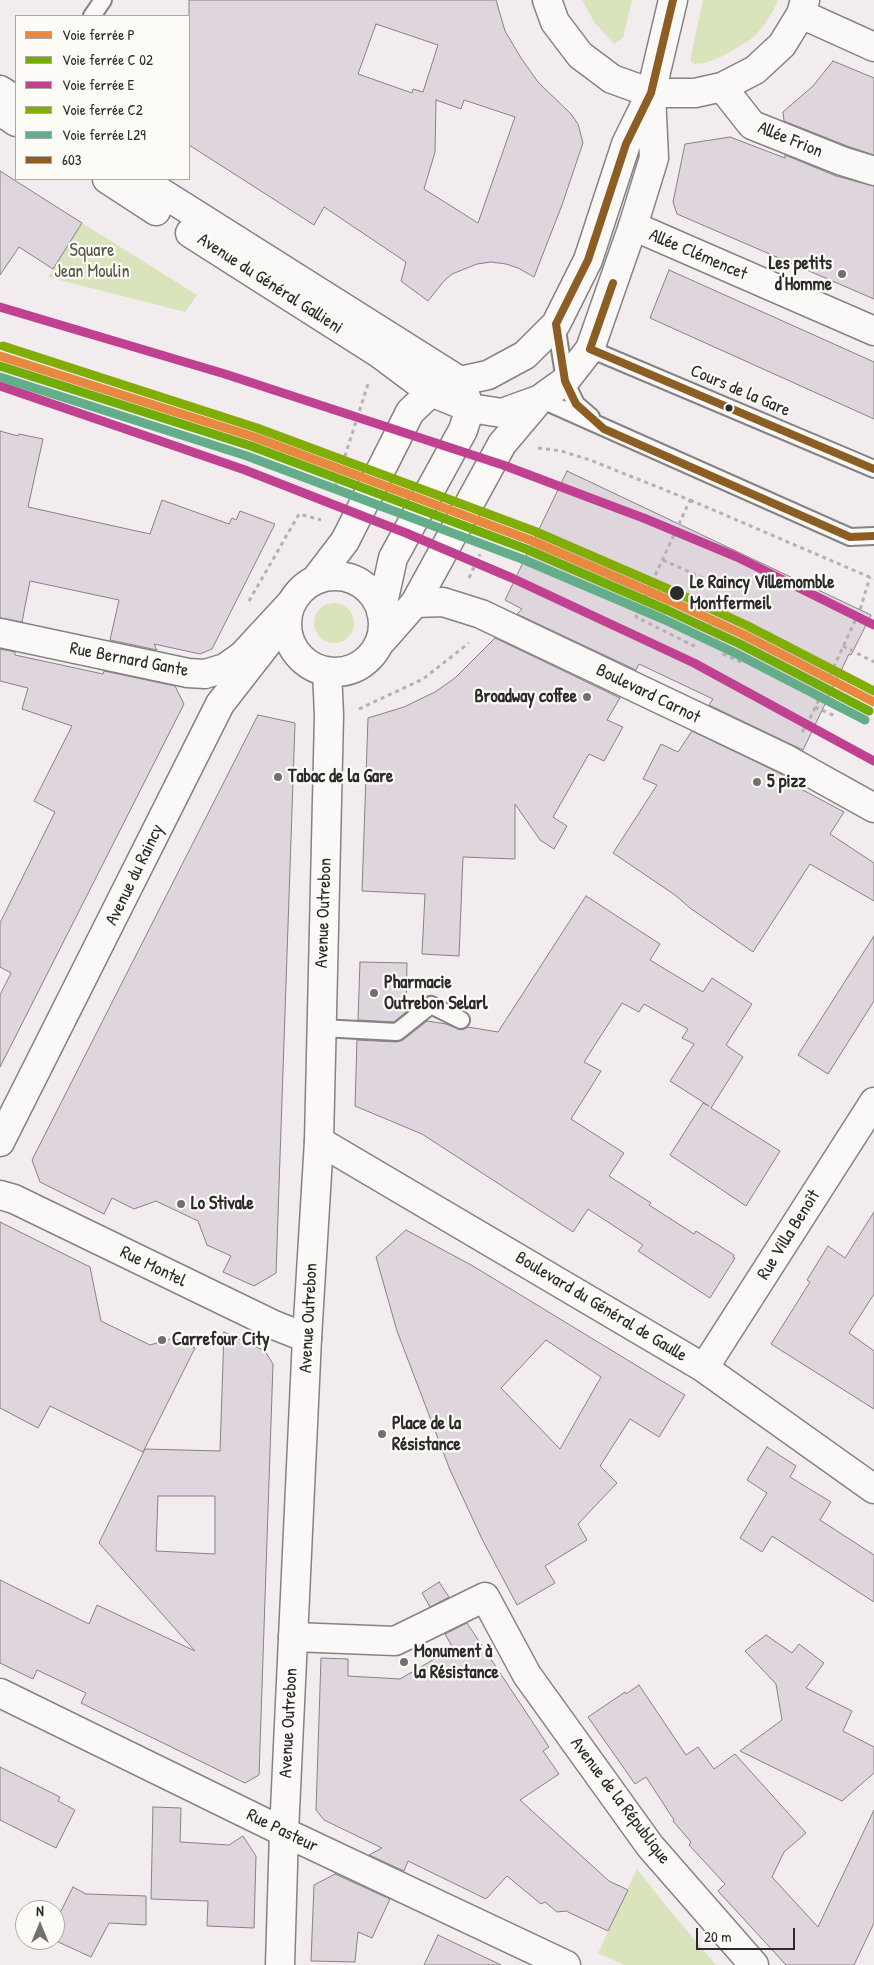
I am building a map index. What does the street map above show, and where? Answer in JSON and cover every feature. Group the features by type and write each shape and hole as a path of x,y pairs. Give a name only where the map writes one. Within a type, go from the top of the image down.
{"street":[{"path":"547,0 555,22 580,55 612,79 651,93 695,94 722,87 755,70 782,45 803,7 874,46"},
{"path":"316,579 345,541 410,412 431,392 460,381 488,375 525,355 556,324 588,260 626,144 651,93 673,0"},
{"name":"Allée Frion","path":"722,87 752,125 842,161 874,171"},
{"path":"0,90 15,99"},
{"path":"378,645 383,623 375,597 364,585 349,578 333,576 316,579 306,584 289,610 288,633 292,646 301,658 313,667 327,671 342,671 356,667 368,658 415,603 502,444 540,400 565,381 590,349 633,226 654,158 651,93"},
{"path":"0,112 15,121"},
{"name":"Avenue du Général Gallieni","path":"109,180 380,354 431,392 470,408 502,413 540,400"},
{"name":"Avenue du Général Gallieni","path":"142,180 460,381"},
{"name":"Allée Clémencet","path":"633,226 874,331"},
{"path":"381,612 393,558 463,430 470,408 460,381"},
{"name":"Boulevard Carnot","path":"415,603 443,602 481,614 786,759 874,808"},
{"name":"Rue Bernard Gante","path":"0,633 188,673 205,674 225,668 242,656 289,610"},
{"name":"Avenue du Raincy","path":"0,1142 220,704 289,610"},
{"name":"Avenue Outrebon","path":"280,1965 284,1832 318,1141 329,715 327,671"},
{"name":"Rue Villa Benoît","path":"704,1368 874,1102"},
{"name":"Boulevard du Général de Gaulle","path":"318,1141 704,1368 874,1489"},
{"name":"Rue Montel","path":"0,1195 14,1199 274,1325 307,1338"},
{"name":"Avenue de la République","path":"293,1637 395,1641 485,1597 527,1675 650,1846 754,1965"},
{"name":"Rue Pasteur","path":"0,1693 284,1832 566,1965"}],"lane":[{"path":"93,15 103,0"},
{"path":"556,324 565,381 576,404 604,428"},
{"name":"Cours de la Gare","path":"590,349 874,469"},
{"path":"540,400 850,537 874,536"},
{"path":"321,1028 397,1032 431,1005 462,1020"}],"path":[{"path":"334,493 366,389 380,354"},
{"path":"590,460 690,500 874,579"},
{"path":"690,500 636,617 696,647"},
{"path":"245,606 299,514 325,521"},
{"path":"662,560 725,588"},
{"path":"797,739 807,725 860,610 870,577"},
{"path":"650,588 705,615 723,654 743,663"},
{"path":"843,646 874,662"},
{"path":"815,707 835,716"}],"green space":[{"path":"582,0 632,0 623,38 614,44 594,22"},
{"path":"703,0 778,0 763,27 750,40 723,56 705,63 695,64 691,61 691,56"},
{"name":"Square Jean Moulin","path":"82,223 197,295 185,312 48,277"},
{"path":"334,603 348,609 354,623 348,637 334,643 320,637 314,623 320,609"},
{"path":"637,1869 716,1965 624,1965 598,1953"}],"building":[{"path":"189,0 496,0 505,31 521,58 538,82 571,114 578,124 583,143 562,205 534,277 506,264 491,262 477,264 452,274 428,301 401,281 406,262 324,207 314,225 190,146","holes":["376,24 438,45 423,92 413,89 412,93 358,74","436,100 461,109 464,100 515,117 478,223 424,189 435,152"]},
{"path":"833,61 874,78 874,155 784,121 783,112 813,86"},
{"path":"730,137 785,158 785,155 836,176 874,186 874,299 677,214 673,202 685,144"},
{"path":"0,171 82,223 53,269 19,247 0,275"},
{"path":"669,270 874,362 874,419 650,318"},
{"path":"0,431 18,436 19,434 43,439 28,507 150,534 162,500 229,524 232,518 236,520 240,511 275,524 212,649 200,654 154,644 157,650 110,640 119,600 30,581 22,622 0,618"},
{"path":"567,471 871,615 851,655 849,654 803,750 709,705 713,699 639,664 636,670 517,614 522,609 505,600"},
{"path":"495,638 620,698 607,720 623,727 604,761 589,754 553,817 567,826 554,849 540,840 515,804 515,859 463,857 459,956 422,954 425,894 362,891 368,718 404,707 435,692 455,678"},
{"path":"0,649 15,652 15,655 103,674 104,671 175,686 184,704 0,1067 0,995 11,973 0,967 0,923 55,812 34,801 72,726 22,709 28,688 0,681"},
{"path":"258,715 295,723 276,1273 254,1286 223,1272 231,1256 207,1245 198,1221 156,1201 134,1209 112,1198 104,1214 40,1182 32,1160"},
{"path":"692,731 779,773 789,779 788,782 844,812 830,834 874,863 874,901 810,864 753,952 690,908 675,895 613,853 657,785 643,779 661,744 678,752"},
{"path":"586,896 660,944 650,960 703,992 712,978 752,1004 726,1045 743,1057 711,1108 780,1151 746,1206 670,1155 703,1103 709,1106 670,1081 694,1044 682,1038 688,1029 644,1004 639,1012 622,1003 584,1062 601,1071 571,1119 624,1153 609,1176 694,1234 696,1231 734,1255 733,1257 735,1258 710,1298 638,1251 643,1245 588,1209 573,1232 422,1134 355,1106 357,1040 397,1042 403,1040 427,1021 446,1024 461,1030 468,1027 498,1032"},
{"path":"874,936 874,1001 828,1074 798,1055"},
{"path":"360,962 407,963 406,1012 394,1022 358,1020"},
{"path":"874,1212 874,1294 849,1333 874,1351 874,1409 771,1344 810,1282 807,1280 828,1246 845,1258"},
{"path":"0,1222 90,1267 101,1321 150,1345 174,1338 195,1348 143,1452 50,1406 38,1428 0,1408"},
{"path":"406,1230 473,1266 685,1395 659,1437 630,1419 600,1466 617,1483 578,1524 587,1540 545,1566 555,1583 517,1605 482,1539 450,1470 397,1331 376,1257","holes":["546,1340 601,1377 560,1449 501,1388"]},
{"path":"224,1332 265,1351 273,1364 259,1775 245,1783 81,1703 86,1693 37,1670 33,1679 0,1663 0,1580 89,1624 97,1605 195,1651 99,1543 145,1449 220,1451","holes":["158,1496 215,1496 215,1554 156,1551"]},
{"path":"767,1447 796,1466 790,1477 831,1502 820,1520 874,1555 874,1602 772,1536 762,1552 740,1538 767,1493 747,1480"},
{"path":"439,1582 449,1597 430,1607 422,1593"},
{"path":"467,1623 549,1747 543,1751 559,1774 520,1800 609,1881 628,1890 608,1931 566,1911 557,1912 545,1902 541,1904 507,1876 486,1899 408,1861 404,1871 369,1855 382,1848 324,1820 316,1810 321,1658 348,1659 348,1676 400,1679 453,1648 445,1634"},
{"path":"766,1635 792,1653 799,1644 824,1663 806,1688 852,1711 843,1731 874,1747 874,1773 842,1801 740,1751 782,1720 776,1684 745,1651"},
{"path":"639,1685 686,1755 698,1747 714,1769 735,1754 806,1833 784,1852 772,1877 818,1927 874,1810 874,1923 854,1965 786,1965 718,1891 725,1884 689,1845 691,1842 673,1821 646,1777 635,1784 588,1717 625,1692 626,1694"},
{"path":"0,1767 60,1797 58,1801 75,1810 56,1848 0,1820"},
{"path":"153,1807 181,1808 180,1842 229,1845 243,1836 256,1856 254,1928 207,1926 208,1901 151,1899"},
{"path":"335,1874 390,1899 372,1938 358,1932 355,1962 311,1961 314,1885"},
{"path":"73,1887 86,1894 146,1896 146,1925 109,1923 91,1957 65,1945 65,1903"},
{"path":"438,1935 501,1965 424,1965"}],"rail line":[{"name":"E","path":"0,307 225,374 503,465 646,519 737,557 874,625"},
{"name":"C2","path":"3,346 257,428 534,531 748,626 874,691"},
{"name":"P","path":"0,356 254,437 530,540 744,635 874,702"},
{"name":"L29","path":"0,377 247,456 522,559 663,619 735,653 865,720"},
{"name":"E","path":"0,386 245,470 406,533 512,578 694,663 874,761"}],"transit line":[{"name":"603","path":"673,0 651,93 626,144 588,260 556,324 565,381 576,404 604,429 850,537 874,536"},
{"name":"603","path":"613,283 590,349 874,469"},
{"path":"0,366 251,446 526,549 740,644 869,711"}],"place":[{"name":"Les petits d'Homme","path":"842,274"},
{"name":"Le Raincy Villemomble Montfermeil","path":"677,593"},
{"name":"Broadway coffee","path":"587,697"},
{"name":"Tabac de la Gare","path":"278,777"},
{"name":"5 pizz","path":"757,782"},
{"name":"Pharmacie Outrebon Selarl","path":"374,993"},
{"name":"Lo Stivale","path":"181,1204"},
{"name":"Carrefour City","path":"162,1340"},
{"name":"Place de la Résistance","path":"382,1434"},
{"name":"Monument à la Résistance","path":"404,1662"}]}
